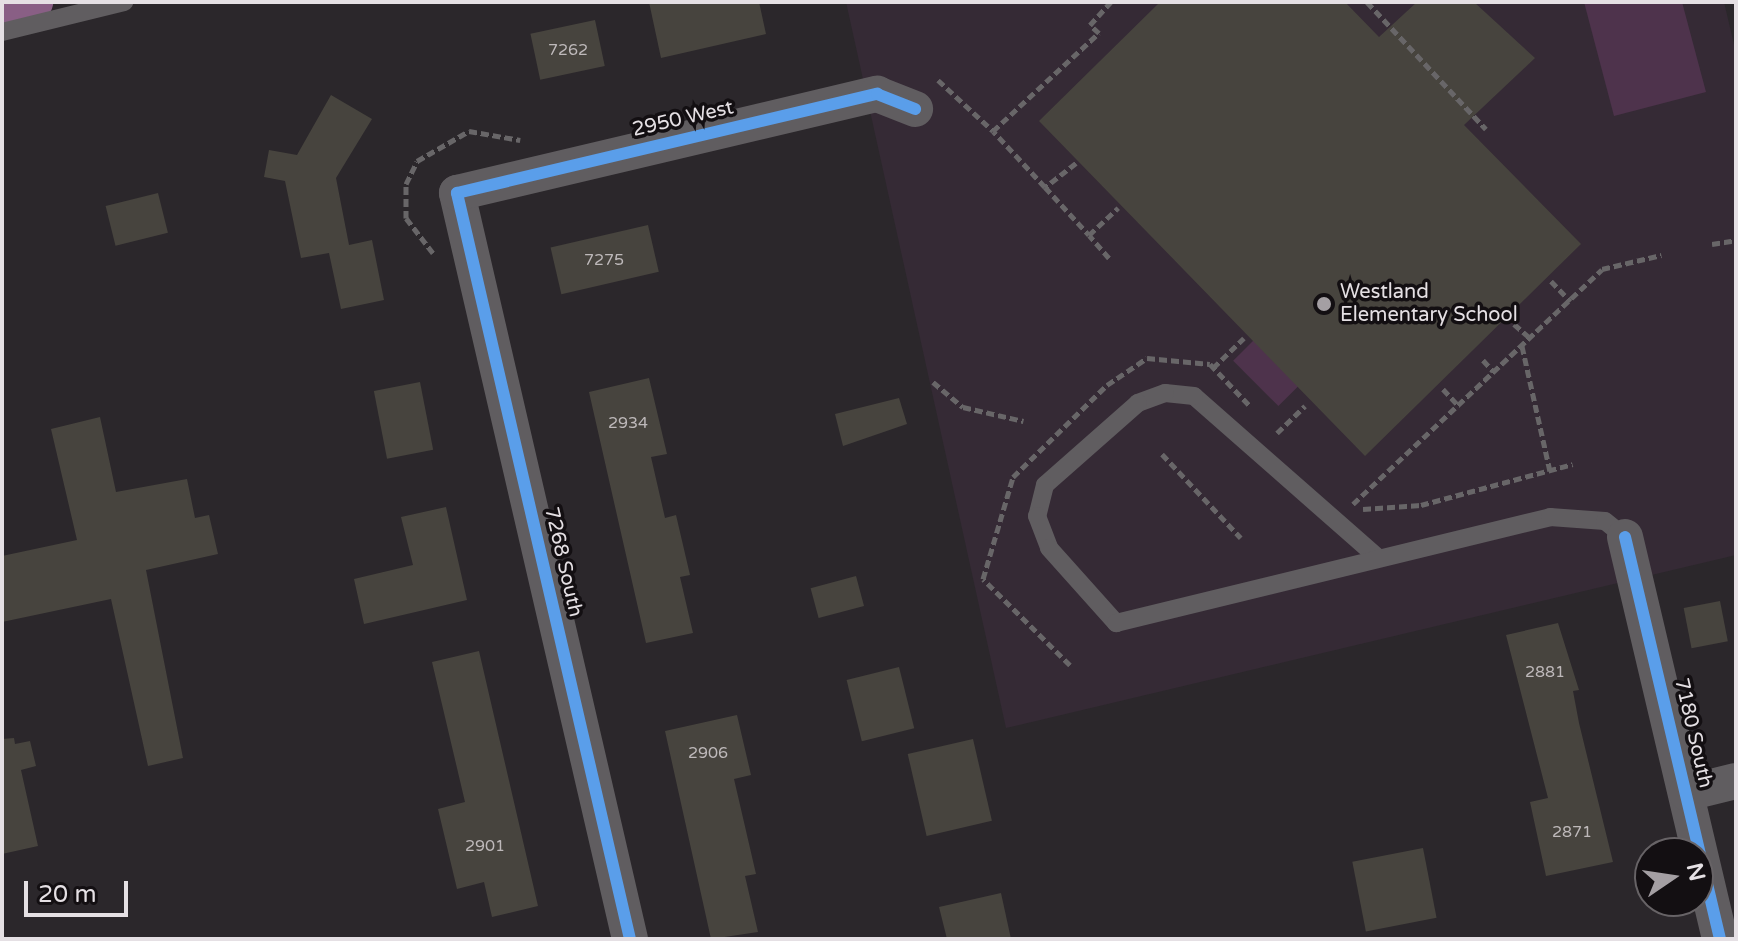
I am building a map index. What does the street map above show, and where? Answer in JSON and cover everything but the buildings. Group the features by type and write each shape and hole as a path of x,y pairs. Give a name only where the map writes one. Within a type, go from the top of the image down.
{"street":[{"name":"2950 West","path":"457,193 877,94 915,109"},
{"name":"7268 South","path":"457,193 630,939"},
{"name":"7180 South","path":"1625,537 1720,939"},
{"path":"1687,793 1736,781"}],"lane":[{"path":"2,32 124,2"},
{"path":"1376,556 1194,396 1165,393 1138,403 1045,485 1037,516 1049,548 1116,623 1376,556 1568,514 1605,521 1625,537"}],"path":[{"path":"993,131 1099,33 1090,25 1111,2"},
{"path":"1367,2 1486,129"},
{"path":"929,75 993,131 1109,258"},
{"path":"438,257 406,218 406,184 417,161 469,131 528,141"},
{"path":"1045,187 1076,163"},
{"path":"1089,235 1118,208"},
{"path":"1712,244 1736,240"},
{"path":"1352,505 1602,269 1661,255"},
{"path":"1551,281 1570,301"},
{"path":"1514,324 1531,339"},
{"path":"1213,368 1244,338"},
{"path":"1522,345 1550,471"},
{"path":"1070,665 983,579 1013,477 1107,385 1147,358 1186,359 1213,368 1255,411"},
{"path":"1483,360 1493,371"},
{"path":"933,382 963,407 1023,421"},
{"path":"1443,389 1458,405"},
{"path":"1277,433 1305,406"},
{"path":"1266,422 1288,444"},
{"path":"1162,454 1241,538"},
{"path":"1343,500 1352,505 1385,510 1421,505 1573,464"}],"shaded area":[{"name":"Westland Elementary School","path":"846,2 1724,2 1736,53 1736,555 1006,728"},
{"path":"1584,2 1682,2 1706,92 1614,116"},
{"path":"1260,334 1305,379 1278,406 1233,361"}],"waterway":[{"path":"2,9 35,2"}],"cycle path":[{"path":"630,939 457,193 877,94 915,109"},
{"path":"1625,537 1720,939"}],"place":[{"name":"Westland Elementary School","path":"1324,304"}]}
